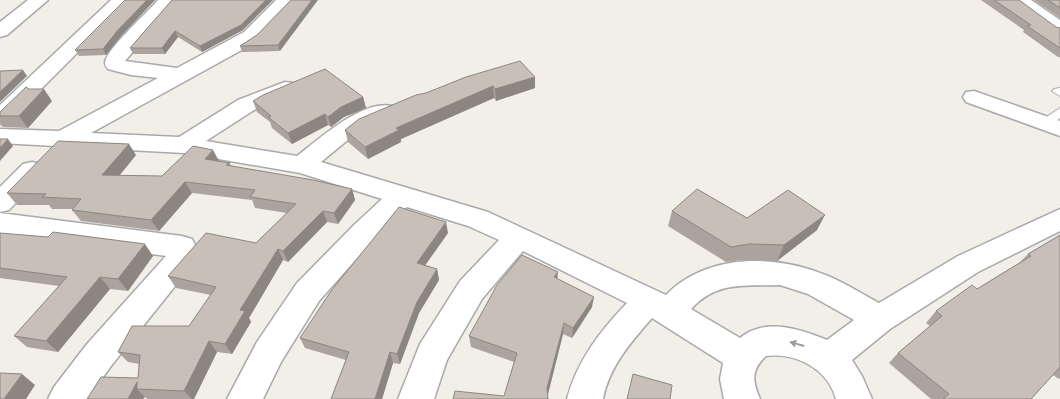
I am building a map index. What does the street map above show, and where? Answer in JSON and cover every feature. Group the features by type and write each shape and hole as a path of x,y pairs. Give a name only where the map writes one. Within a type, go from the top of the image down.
{"street":[{"path":"0,31 39,0"},
{"path":"0,117 122,0"},
{"path":"168,0 119,54 115,60 115,65 131,69 180,74"},
{"path":"0,203 64,138 252,36 286,0"},
{"path":"1019,0 1060,28"},
{"path":"184,145 246,105 308,79"},
{"path":"974,97 1056,121"},
{"path":"302,165 353,124 401,103"},
{"path":"0,136 184,145 302,165 403,195 478,219 519,237 659,306 742,357"},
{"path":"245,399 269,352 308,292 365,231 403,195"},
{"path":"828,359 879,319 968,264 1060,219"},
{"path":"0,223 182,247 184,250 182,257 99,355 66,399"},
{"path":"416,399 432,355 471,290 519,237"},
{"path":"585,399 597,366 625,326 659,306 687,293 703,282 733,274 780,273 819,285 879,319"},
{"path":"742,399 738,390 736,372 742,357 754,346 770,341 789,341 809,347 828,359 842,374 852,390 854,399"}],"building":[{"path":"125,0 147,0 118,30 103,49 75,50"},
{"path":"172,0 266,0 241,25 200,46 175,31 162,48 130,48"},
{"path":"291,0 312,0 278,45 240,46 257,35"},
{"path":"994,0 1019,0 1060,28 1060,48 1027,26 1031,25"},
{"path":"1048,0 1060,0 1060,8"},
{"path":"520,61 535,77 495,89 493,86 396,128 399,130 365,147 345,130 359,119 416,95 426,93 466,77"},
{"path":"325,69 363,97 341,107 328,117 325,114 288,133 268,117 271,116 253,101 263,95"},
{"path":"23,70 0,92 0,71"},
{"path":"26,87 29,89 44,89 19,116 0,116 0,112"},
{"path":"0,139 8,139 0,148"},
{"path":"58,141 129,144 102,175 162,176 193,146 213,150 205,159 230,163 226,165 313,180 352,189 334,213 323,211 283,251 278,249 240,310 245,311 225,344 209,341 184,391 137,389 137,382 128,399 87,399 101,377 138,378 140,355 118,352 132,326 189,326 216,287 168,276 206,233 256,243 296,204 250,197 255,190 185,182 151,220 72,210 81,199 42,197 46,194 7,193"},
{"path":"697,189 747,218 788,190 825,215 784,245 749,244 731,247 672,211"},
{"path":"399,207 446,222 417,263 437,269 417,302 397,354 390,352 375,399 331,399 349,352 300,338 331,291"},
{"path":"53,232 145,244 118,279 100,277 46,341 14,336 67,277 0,268 0,233 48,237"},
{"path":"1060,235 1060,367 1031,399 943,399 949,394 898,353 942,316 936,311 972,285 977,289 1031,256 1028,254"},
{"path":"522,255 558,272 554,277 594,297 573,328 564,323 547,388 548,399 453,399 455,391 504,396 517,353 469,336 497,285"},
{"path":"0,373 22,374 4,399 0,399"},
{"path":"633,374 672,385 670,399 627,399"}]}
